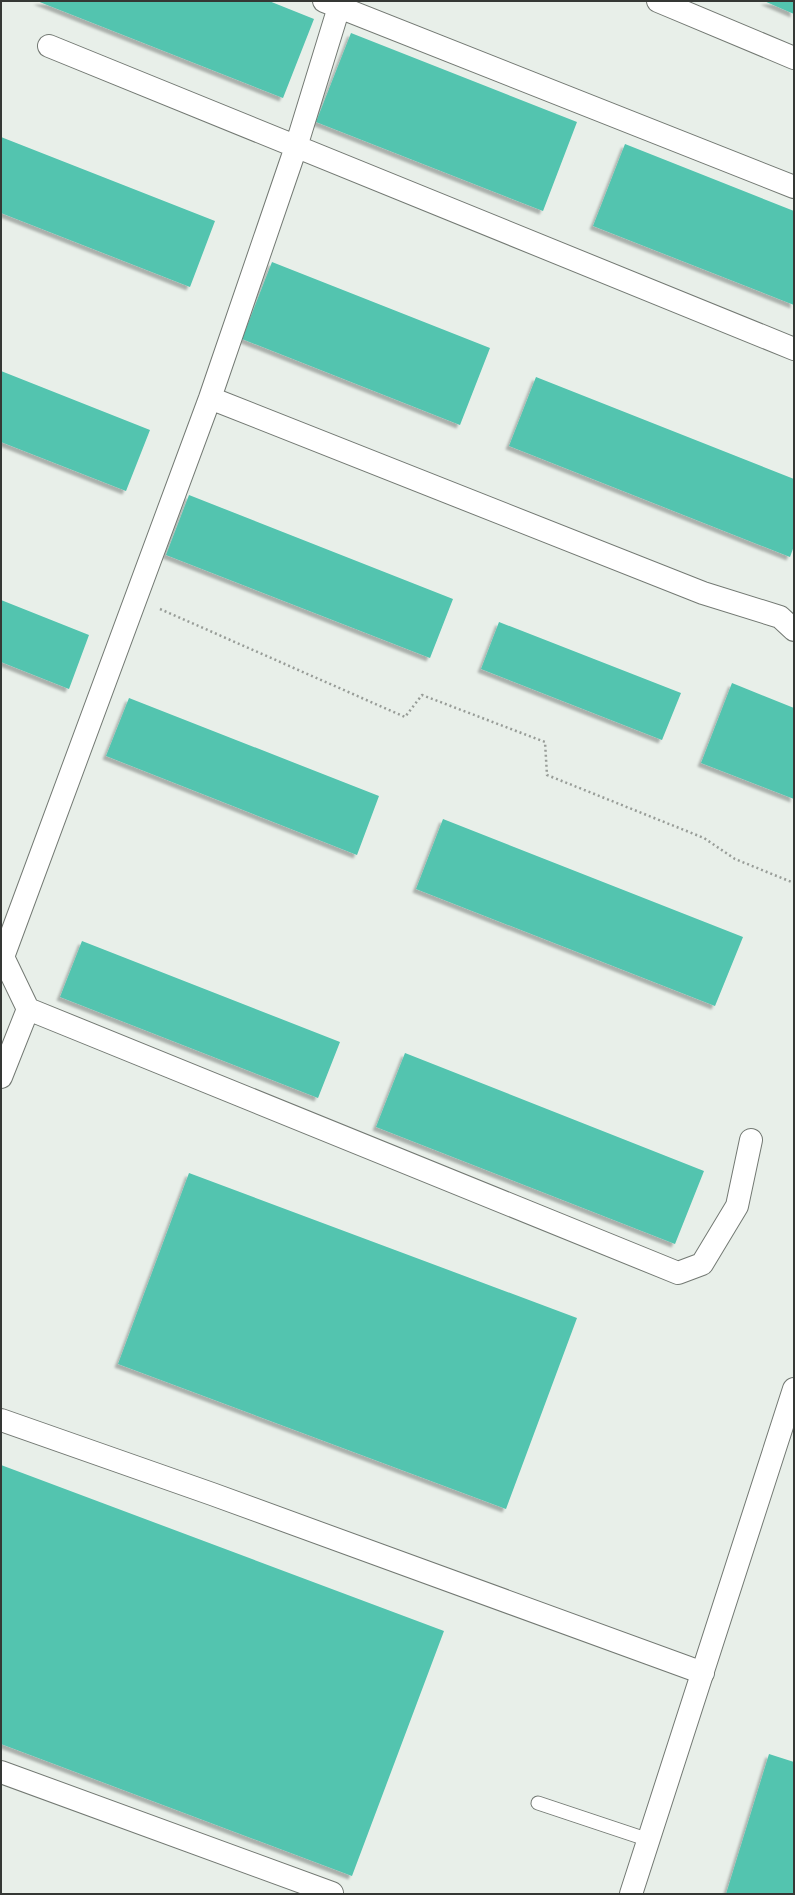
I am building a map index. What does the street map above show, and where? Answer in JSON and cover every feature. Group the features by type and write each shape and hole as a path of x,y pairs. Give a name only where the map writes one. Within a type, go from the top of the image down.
{"street":[{"path":"658,1 794,58"},
{"path":"751,1140 736,1206 702,1264 678,1273 28,1010 3,957 210,398 296,147 331,4 794,187"},
{"path":"49,46 794,349"},
{"path":"210,398 703,593 789,618"},
{"path":"1,1077 28,1010"},
{"path":"631,1894 794,1389"},
{"path":"1,1420 205,1492 703,1673"},
{"path":"1,1772 332,1893"}],"lane":[{"path":"538,1802 649,1840"}],"path":[{"path":"136,598 405,717 422,695 545,742 547,775 704,838 735,859 794,883"}],"building":[{"path":"37,1 269,1 314,19 283,98"},
{"path":"764,1 794,1 794,14"},
{"path":"351,33 577,122 543,211 316,122"},
{"path":"1,137 215,221 190,287 1,213"},
{"path":"625,144 794,211 794,305 593,226"},
{"path":"272,262 490,348 460,425 242,339"},
{"path":"1,371 150,430 126,491 1,442"},
{"path":"536,377 794,479 794,546 790,557 509,446"},
{"path":"189,495 453,599 430,658 166,555"},
{"path":"1,600 89,635 69,689 1,662"},
{"path":"499,622 681,693 662,740 481,669"},
{"path":"732,683 794,708 794,799 701,763"},
{"path":"129,698 379,796 357,855 106,756"},
{"path":"443,819 743,937 715,1006 416,889"},
{"path":"82,941 340,1042 318,1098 60,997"},
{"path":"405,1053 704,1171 675,1244 376,1127"},
{"path":"189,1173 577,1318 506,1509 118,1364"},
{"path":"1,1465 444,1631 352,1876 1,1744"},
{"path":"769,1754 794,1762 794,1894 726,1894"}]}
